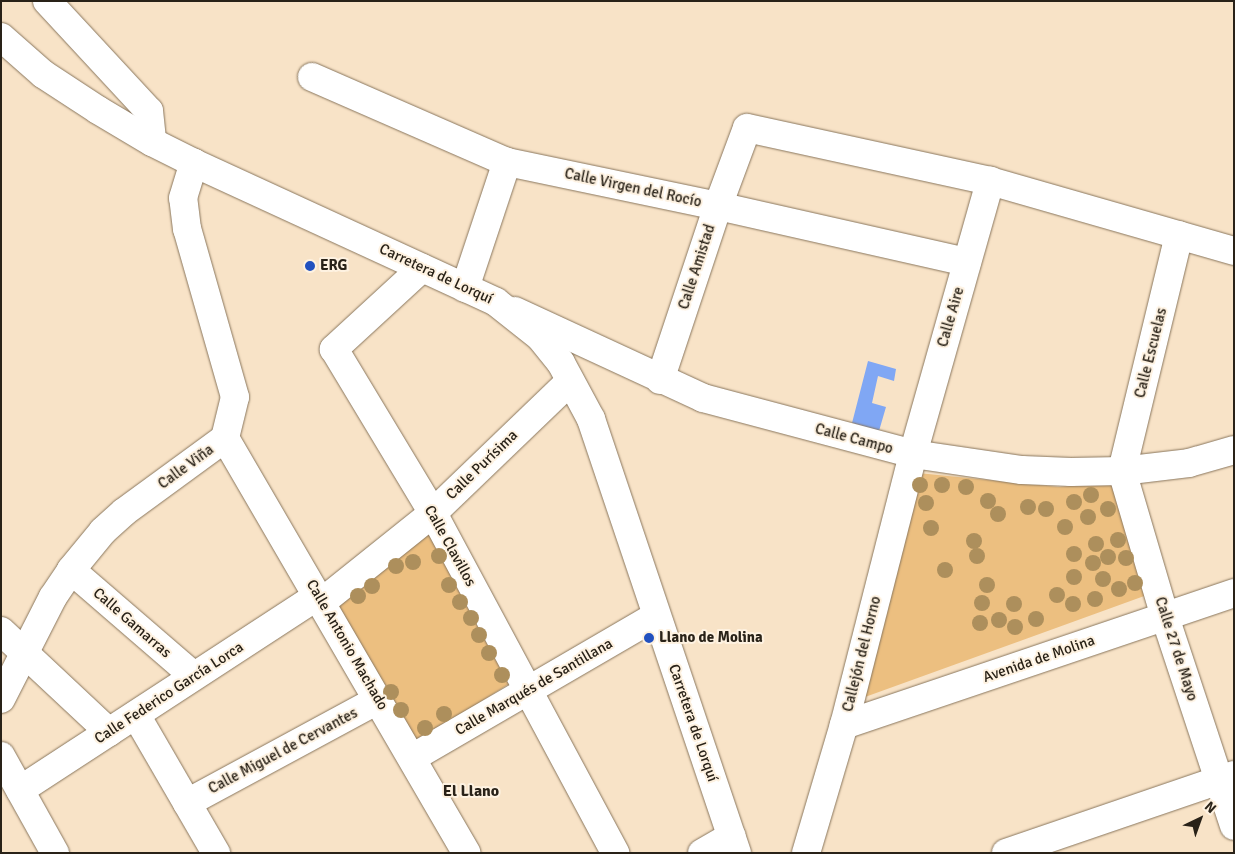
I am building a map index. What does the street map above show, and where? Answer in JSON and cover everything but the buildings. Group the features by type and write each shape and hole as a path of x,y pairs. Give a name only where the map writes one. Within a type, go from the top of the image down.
{"street":[{"path":"47,1 149,111 152,142"},
{"name":"Carretera de Lorquí","path":"1,37 43,74 152,142 496,302 540,337 561,364 591,419 656,616 735,845"},
{"name":"Calle Virgen del Rocío","path":"312,77 507,162 718,206 967,262"},
{"name":"Calle Amistad","path":"660,380 718,206 747,128 990,181"},
{"path":"465,288 507,162"},
{"name":"Calle Viña","path":"1,699 53,597 71,570 103,531 124,512 225,438 235,397 187,229 183,198 194,163"},
{"path":"990,181 1234,251"},
{"name":"Calle Aire","path":"913,454 990,181"},
{"name":"Calle Escuelas","path":"1122,471 1179,235"},
{"name":"Calle Clavillos","path":"422,268 334,349 432,513 529,690 615,853"},
{"name":"Calle Campo","path":"496,302 660,380 703,398 913,454 1022,470 1071,472 1122,471 1190,463 1234,450"},
{"name":"Calle Purísima","path":"320,599 432,513 570,380"},
{"name":"Calle Antonio Machado","path":"225,438 379,699 467,853"},
{"name":"Callejón del Horno","path":"806,853 844,725 913,454"},
{"name":"Calle 27 de Mayo","path":"1122,471 1165,617 1226,777 1234,826"},
{"name":"Calle Gamarras","path":"71,570 194,676"},
{"name":"Avenida de Molina","path":"844,725 1234,593"},
{"name":"Calle Federico García Lorca","path":"20,790 194,676 320,599"},
{"name":"Calle Marqués de Santillana","path":"412,758 656,616"},
{"path":"1,631 109,732"},
{"name":"Calle Miguel de Cervantes","path":"187,803 379,699"},
{"path":"136,715 216,853"},
{"path":"1,756 55,853"},
{"path":"1006,853 1226,777"},
{"path":"702,853 735,845"}],"shaded area":[{"path":"918,473 1059,487 1111,482 1147,595 865,697"},
{"path":"432,528 515,680 417,742 331,604"}],"place":[{"name":"ERG","path":"310,266"},
{"name":"Llano de Molina","path":"649,638"}],"district":[{"name":"El Llano","path":"471,791"}]}
